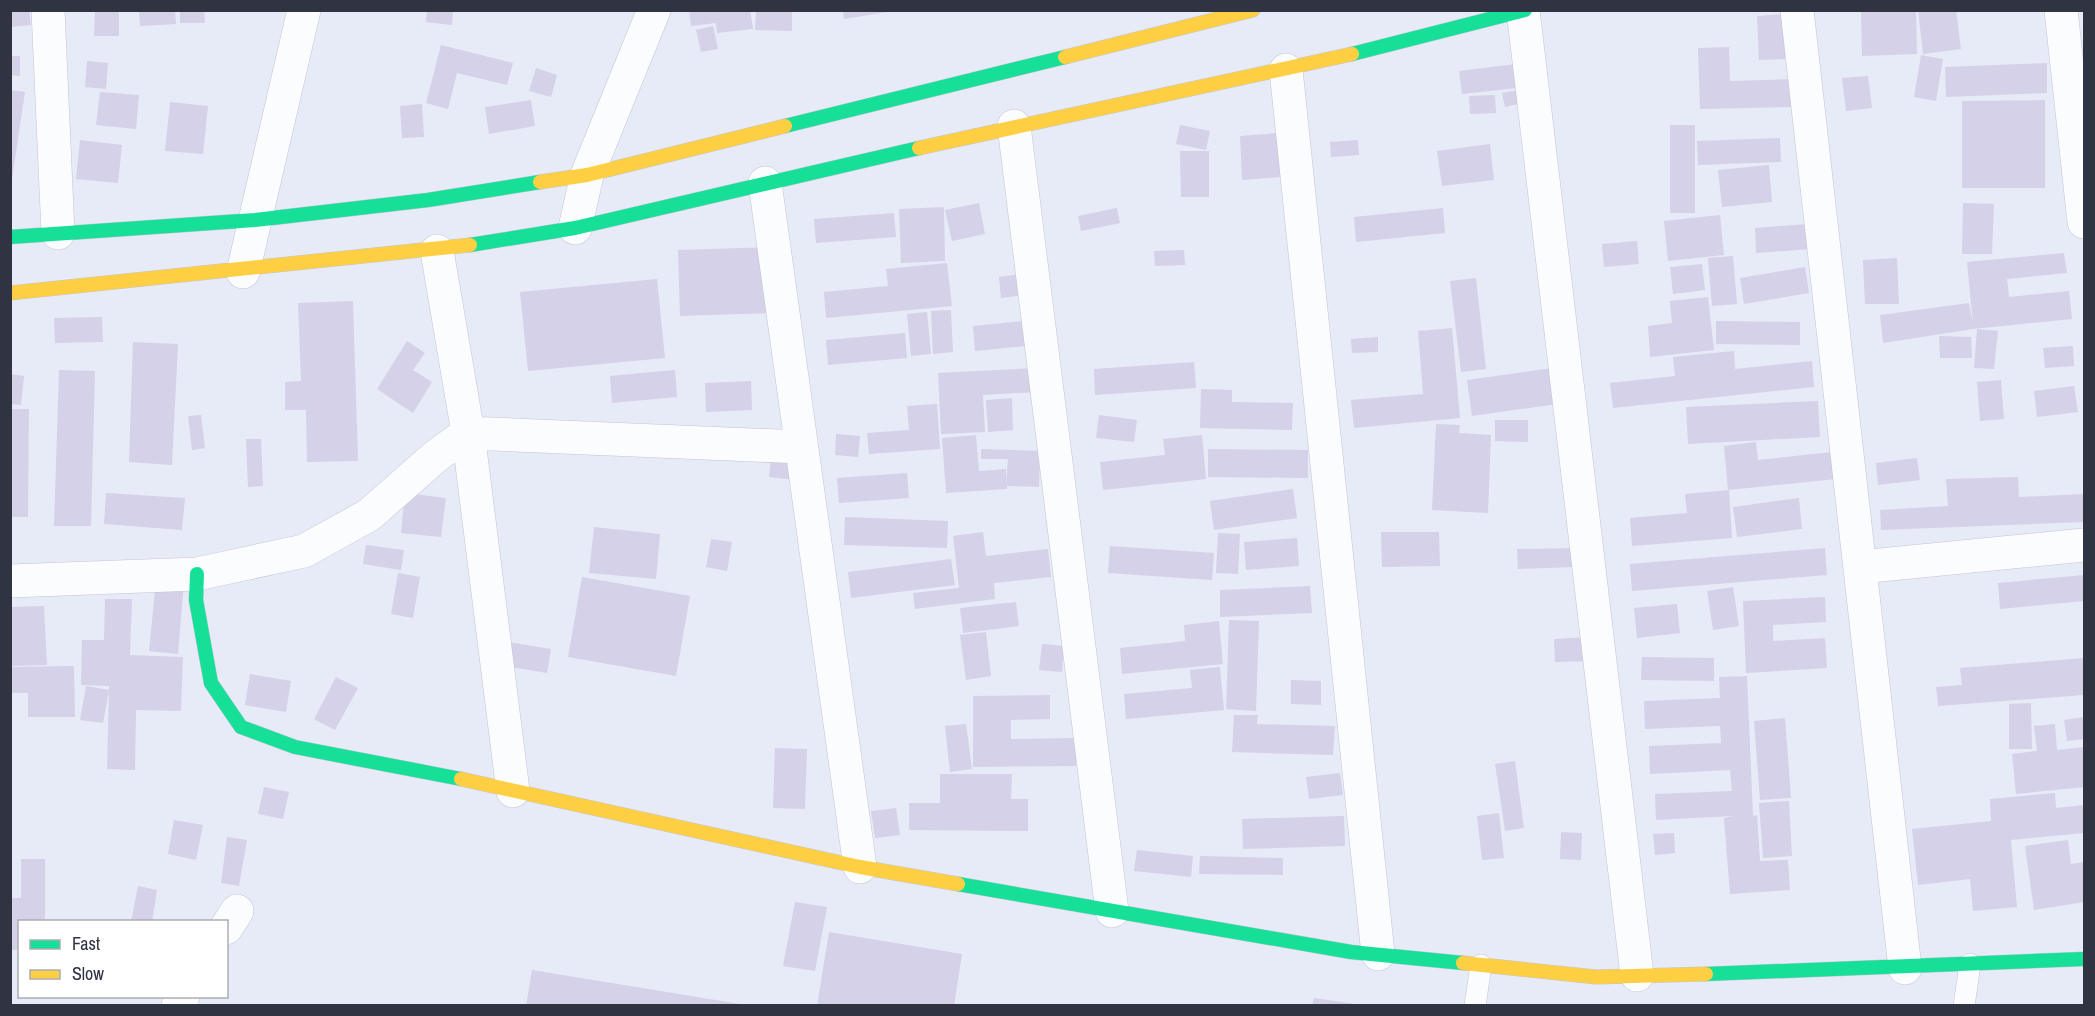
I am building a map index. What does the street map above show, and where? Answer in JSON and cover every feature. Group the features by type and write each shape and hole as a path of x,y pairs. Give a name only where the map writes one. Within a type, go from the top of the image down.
{"street":[{"path":"48,10 58,234"},
{"path":"243,272 304,10"},
{"path":"575,228 587,175 654,10"},
{"path":"10,237 255,220 428,200 587,175 1253,10"},
{"path":"1797,10 1905,968"},
{"path":"2061,10 2085,222"},
{"path":"10,293 243,272 437,251 575,228 1014,126 1286,70 1524,11 1637,975"},
{"path":"1286,70 1378,954"},
{"path":"1014,126 1112,910"},
{"path":"765,183 860,867"},
{"path":"437,251 468,433 513,791"},
{"path":"10,581 197,574 304,551 369,515 436,456 468,433 801,447"},
{"path":"1860,567 2085,545"},
{"path":"197,574 196,600 211,683 242,727 295,747 513,791 860,867 1378,954 1596,977 1905,968 2085,959"}],"lane":[{"path":"1964,1005 1970,964"},
{"path":"1475,1005 1481,965"}],"building":[{"path":"10,10 29,10 31,25 10,27"},
{"path":"95,10 119,10 119,36 94,36"},
{"path":"139,10 175,10 176,24 140,26"},
{"path":"180,10 204,10 205,23 180,23"},
{"path":"427,10 453,10 452,25 426,22"},
{"path":"689,10 750,10 753,29 717,33 716,23 691,26"},
{"path":"756,10 792,10 792,31 755,30"},
{"path":"843,10 887,10 887,12 844,19"},
{"path":"1861,10 1916,10 1917,54 1862,56"},
{"path":"1918,10 1956,10 1961,49 1923,54"},
{"path":"1785,14 1786,59 1759,60 1757,16"},
{"path":"713,26 718,49 701,52 696,30"},
{"path":"441,45 513,63 507,85 457,73 448,109 426,103"},
{"path":"1729,47 1730,81 1793,79 1794,107 1700,109 1698,48"},
{"path":"1921,55 1943,59 1936,101 1914,97"},
{"path":"10,56 20,56 20,76 10,75"},
{"path":"87,61 108,63 106,89 85,87"},
{"path":"1532,62 1535,86 1462,94 1459,71"},
{"path":"2047,63 2047,93 1946,97 1945,67"},
{"path":"536,68 557,75 551,97 529,91"},
{"path":"1868,76 1872,108 1846,111 1842,78"},
{"path":"1528,88 1531,101 1505,107 1502,93"},
{"path":"10,90 25,92 12,179 10,179"},
{"path":"100,92 139,95 136,129 96,125"},
{"path":"1495,95 1496,113 1470,114 1469,96"},
{"path":"531,100 535,126 489,134 485,107"},
{"path":"2045,100 2045,188 1962,188 1962,101"},
{"path":"170,102 208,106 203,154 165,151"},
{"path":"422,104 424,137 402,138 400,106"},
{"path":"1180,125 1210,131 1206,150 1176,144"},
{"path":"1670,125 1695,125 1695,213 1670,213"},
{"path":"1278,133 1281,177 1242,180 1240,136"},
{"path":"1780,138 1781,162 1698,165 1697,141"},
{"path":"80,140 122,145 118,183 76,179"},
{"path":"1358,140 1359,155 1331,157 1330,142"},
{"path":"1490,144 1494,180 1442,186 1437,151"},
{"path":"1180,151 1209,151 1209,197 1181,197"},
{"path":"1769,165 1772,202 1722,207 1718,170"},
{"path":"979,203 985,234 952,241 945,210"},
{"path":"1963,203 1994,204 1992,254 1962,254"},
{"path":"944,207 945,261 901,263 899,209"},
{"path":"1117,208 1120,223 1081,231 1078,216"},
{"path":"1443,208 1445,233 1356,242 1354,217"},
{"path":"894,213 896,237 816,243 814,219"},
{"path":"1720,215 1724,255 1668,261 1664,221"},
{"path":"1808,224 1811,249 1756,253 1755,228"},
{"path":"1637,241 1639,264 1604,267 1602,244"},
{"path":"772,247 774,313 680,316 678,250"},
{"path":"1184,250 1185,265 1155,266 1154,251"},
{"path":"2064,253 2067,273 2007,279 2009,297 2069,291 2072,319 1973,329 1883,343 1880,315 1969,303 1973,324 1967,262"},
{"path":"1733,256 1737,304 1712,306 1708,258"},
{"path":"1897,258 1899,304 1865,304 1863,260"},
{"path":"947,263 952,306 826,318 824,292 888,286 886,269"},
{"path":"1702,264 1705,290 1673,294 1670,267"},
{"path":"1805,267 1809,293 1744,304 1740,278"},
{"path":"1027,273 1030,294 1001,298 999,277"},
{"path":"1476,278 1486,369 1461,372 1450,281"},
{"path":"657,279 665,358 528,371 520,292"},
{"path":"1708,297 1714,350 1650,357 1648,326 1672,323 1670,301"},
{"path":"353,301 358,461 307,462 306,410 285,410 285,382 301,381 298,303"},
{"path":"951,310 953,352 933,354 931,311"},
{"path":"927,312 931,354 911,356 907,314"},
{"path":"102,317 103,342 55,343 54,318"},
{"path":"1033,320 1035,345 975,351 973,326"},
{"path":"1716,321 1800,322 1800,345 1716,344"},
{"path":"1452,328 1460,418 1354,428 1351,400 1423,394 1418,331"},
{"path":"1977,329 1998,331 1994,369 1974,368"},
{"path":"905,333 907,358 828,365 826,340"},
{"path":"1939,336 1971,337 1972,358 1940,358"},
{"path":"1378,337 1378,352 1352,353 1351,339"},
{"path":"407,341 425,353 413,370 432,382 413,413 377,389"},
{"path":"133,342 178,344 172,465 129,462"},
{"path":"2073,346 2074,366 2045,368 2043,348"},
{"path":"1734,351 1735,369 1812,361 1814,387 1613,408 1610,383 1675,376 1673,357"},
{"path":"1194,362 1196,388 1095,395 1094,369"},
{"path":"1559,367 1564,403 1472,416 1467,380"},
{"path":"1037,368 1038,392 983,395 985,432 941,434 938,373"},
{"path":"59,370 95,371 91,526 54,526"},
{"path":"675,370 677,397 612,403 610,376"},
{"path":"10,374 24,376 21,405 10,404"},
{"path":"2001,380 2004,419 1980,421 1977,382"},
{"path":"751,381 752,410 706,412 705,383"},
{"path":"2074,386 2078,412 2037,417 2034,391"},
{"path":"1201,389 1232,390 1232,402 1293,403 1292,430 1200,428"},
{"path":"1012,398 1013,430 988,432 986,400"},
{"path":"1818,401 1820,437 1688,444 1686,407"},
{"path":"937,404 940,449 869,454 867,433 909,430 907,406"},
{"path":"10,409 29,409 28,517 10,517"},
{"path":"201,415 205,448 192,450 188,416"},
{"path":"1099,415 1137,420 1134,442 1096,438"},
{"path":"1495,420 1528,420 1528,442 1495,441"},
{"path":"1436,424 1460,425 1459,433 1491,435 1488,513 1432,510"},
{"path":"836,434 860,436 858,457 835,455"},
{"path":"976,435 979,471 1006,469 1006,483 1008,459 981,459 981,449 1040,451 1039,487 1007,486 1007,489 946,493 942,438"},
{"path":"1202,435 1206,479 1103,490 1100,462 1165,455 1163,439"},
{"path":"246,439 261,439 263,486 248,487"},
{"path":"1756,442 1758,460 1833,452 1836,479 1728,490 1724,446"},
{"path":"772,449 797,452 794,480 769,477"},
{"path":"1208,449 1308,450 1308,478 1208,477"},
{"path":"1917,458 1920,480 1878,485 1876,463"},
{"path":"907,473 909,498 839,503 837,478"},
{"path":"2018,477 2019,497 2084,494 2084,522 1881,530 1880,510 1948,506 1946,479"},
{"path":"1293,489 1297,518 1214,530 1210,501"},
{"path":"1729,490 1732,538 1632,546 1630,518 1687,513 1685,494"},
{"path":"106,493 185,498 182,530 104,524"},
{"path":"405,493 446,498 441,537 401,533"},
{"path":"1799,498 1802,529 1737,537 1733,507"},
{"path":"845,517 948,521 947,548 844,545"},
{"path":"594,527 660,534 656,579 589,573"},
{"path":"983,532 986,556 1048,549 1051,577 994,583 995,599 915,609 913,593 959,588 953,536"},
{"path":"1381,532 1439,532 1440,566 1382,567"},
{"path":"1218,533 1240,534 1238,574 1216,573"},
{"path":"1297,538 1299,566 1246,570 1244,542"},
{"path":"711,539 732,542 727,571 706,567"},
{"path":"366,545 404,550 401,570 363,564"},
{"path":"1110,546 1214,553 1212,580 1108,573"},
{"path":"1574,548 1575,567 1518,569 1517,549"},
{"path":"1825,548 1827,575 1632,591 1630,564"},
{"path":"951,559 955,585 851,598 848,572"},
{"path":"398,573 420,577 413,618 391,614"},
{"path":"2084,575 2084,601 2000,609 1998,583"},
{"path":"582,577 690,596 676,676 568,657"},
{"path":"156,580 184,582 178,654 149,651"},
{"path":"1310,586 1312,613 1220,617 1220,590"},
{"path":"1733,587 1739,626 1713,630 1707,591"},
{"path":"1825,597 1826,622 1773,625 1773,641 1825,638 1827,668 1746,673 1743,601"},
{"path":"105,599 132,599 130,655 183,657 181,711 136,710 135,770 107,769 109,691 103,723 80,720 86,686 109,690 109,686 81,685 82,640 104,640"},
{"path":"1016,602 1019,626 963,633 960,608"},
{"path":"1677,604 1680,633 1637,638 1634,608"},
{"path":"44,606 47,665 10,666 10,607"},
{"path":"1229,620 1259,621 1256,711 1226,709"},
{"path":"1219,621 1223,664 1122,674 1120,648 1185,641 1184,625"},
{"path":"986,632 991,676 966,680 960,635"},
{"path":"1588,637 1589,661 1555,662 1554,639"},
{"path":"495,640 551,649 547,673 492,664"},
{"path":"1042,644 1064,646 1062,672 1039,670"},
{"path":"1642,657 1714,658 1714,681 1641,680"},
{"path":"2084,658 2084,695 1938,706 1936,687 1962,685 1960,668"},
{"path":"74,666 75,717 28,717 28,693 10,693 10,667"},
{"path":"1220,667 1224,710 1126,719 1124,694 1192,688 1190,670"},
{"path":"250,674 291,681 286,712 245,705"},
{"path":"1747,676 1753,816 1757,815 1760,861 1788,860 1790,890 1730,894 1724,818 1733,816 1656,820 1655,794 1732,791 1730,770 1650,774 1649,746 1721,743 1720,726 1645,729 1644,701 1720,698 1719,677"},
{"path":"336,677 358,688 335,730 314,719"},
{"path":"1291,680 1321,681 1321,705 1291,704"},
{"path":"1050,695 1050,719 1011,720 1011,739 1076,738 1076,766 973,767 973,696"},
{"path":"2031,703 2032,749 2009,749 2009,704"},
{"path":"1234,715 1258,715 1257,724 1335,726 1333,755 1232,752"},
{"path":"2084,717 2084,739 2067,741 2064,720"},
{"path":"1785,718 1791,798 1760,800 1754,721"},
{"path":"966,724 972,769 950,772 945,726"},
{"path":"2055,724 2057,750 2084,747 2084,787 2016,794 2012,754 2037,751 2034,726"},
{"path":"775,748 807,749 805,809 773,808"},
{"path":"1515,761 1524,828 1505,831 1495,764"},
{"path":"1340,773 1343,795 1309,799 1306,777"},
{"path":"940,774 1012,774 1011,799 1028,799 1028,831 909,830 909,803 940,803"},
{"path":"264,787 289,792 283,819 258,814"},
{"path":"2055,793 2056,808 2084,805 2084,833 2011,840 2017,907 1973,911 1970,879 1918,885 1912,829 1991,821 1990,799"},
{"path":"1789,801 1792,856 1763,858 1759,803"},
{"path":"896,808 900,835 875,838 871,811"},
{"path":"1499,813 1504,858 1482,860 1477,816"},
{"path":"1344,816 1345,846 1243,849 1242,819"},
{"path":"174,820 203,825 196,860 168,854"},
{"path":"1561,832 1582,833 1581,860 1560,859"},
{"path":"1674,833 1675,853 1655,855 1653,834"},
{"path":"227,837 247,840 239,886 221,883"},
{"path":"2068,840 2071,864 2084,862 2084,902 2034,910 2025,846"},
{"path":"1137,850 1193,856 1191,877 1134,871"},
{"path":"1200,856 1283,858 1283,875 1199,874"},
{"path":"21,859 45,859 45,920 18,920 18,950 10,950 10,898 21,898"},
{"path":"138,886 157,890 152,920 131,920"},
{"path":"795,902 827,907 815,971 783,966"},
{"path":"829,932 962,954 954,1006 817,1006"},
{"path":"532,970 740,1004 740,1006 526,1006"},
{"path":"1314,998 1355,1004 1355,1006 1312,1006"}],"traffic: fast":[{"path":"1352,54 1525,10"},
{"path":"785,126 1065,57"},
{"path":"470,245 575,228 919,148"},
{"path":"10,237 255,220 428,200 540,182"},
{"path":"197,574 196,600 211,683 241,727 295,747 461,779"},
{"path":"958,884 1351,952 1463,963"},
{"path":"1706,974 2084,959"}],"traffic: slow":[{"path":"1065,57 1253,10"},
{"path":"919,148 1352,54"},
{"path":"540,182 587,175 785,126"},
{"path":"10,293 470,245"},
{"path":"461,779 860,867 958,884"},
{"path":"1463,963 1596,977 1706,974"}]}
